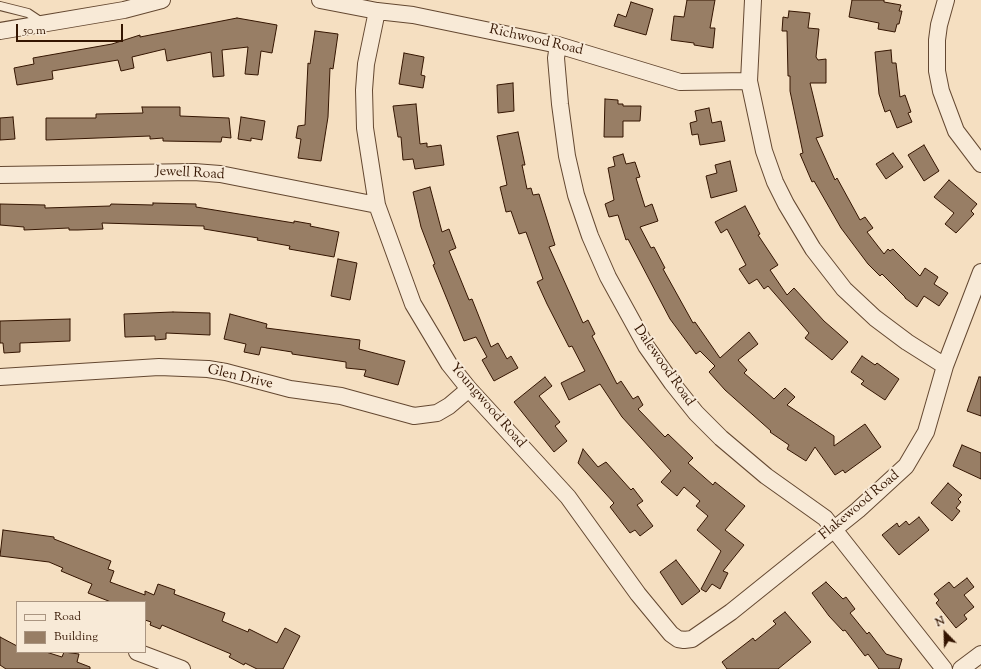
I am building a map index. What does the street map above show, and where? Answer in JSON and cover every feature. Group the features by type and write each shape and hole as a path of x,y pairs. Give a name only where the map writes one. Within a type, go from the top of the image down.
{"street":[{"path":"0,31 124,10 162,0"},
{"name":"Richwood Road","path":"320,0 377,11 413,15 558,45 680,82 749,81"},
{"path":"752,0 749,81 764,151 775,182 813,249 844,289 859,304 907,342 945,366"},
{"path":"946,0 937,40 937,71 940,86 949,115 956,131 981,164"},
{"name":"Youngwood Road","path":"377,11 366,64 363,103 365,128 377,206 419,316 449,364 469,389 568,497 638,594 671,634 684,640"},
{"name":"Dalewood Road","path":"558,45 556,62 560,104 567,156 576,195 590,236 608,277 634,325 667,377 696,413 742,458 825,518 944,669"},
{"name":"Jewell Road","path":"0,174 194,172 220,174 377,206"},
{"name":"Flakewood Road","path":"684,640 700,634 730,612 835,529 888,485 910,460 926,432 945,366 981,272"},
{"name":"Glen Drive","path":"0,377 159,367 208,369 226,372 279,387 341,396 414,416 437,414 469,389"},
{"path":"140,653 182,669"},
{"path":"961,669 981,654"}],"lane":[{"path":"0,6 28,13 44,24"}],"building":[{"path":"687,0 715,0 710,28 715,28 713,48 694,45 694,43 671,40 674,16 684,17"},
{"path":"852,0 884,0 884,2 901,5 899,11 902,11 899,24 897,24 895,32 878,29 879,23 849,17"},
{"path":"631,2 653,9 646,35 614,26 618,14 626,17"},
{"path":"789,11 810,13 808,28 819,29 816,57 818,60 826,59 826,83 810,83 823,136 816,138 835,180 837,178 860,220 865,217 873,228 867,232 884,254 888,249 890,251 893,249 920,276 925,268 938,277 934,284 948,293 939,306 924,296 917,307 905,298 882,274 880,276 868,264 841,228 814,181 812,182 800,154 803,153 790,91 790,76 788,76 787,31 782,31 783,17 788,18"},
{"path":"237,18 277,25 272,53 261,51 258,75 245,74 248,47 222,50 224,76 213,77 211,52 167,61 165,49 132,57 134,68 121,71 118,60 52,71 53,79 17,85 14,68 34,64 33,58 112,44 140,35 140,37"},
{"path":"315,31 338,34 333,69 330,68 328,117 321,161 298,158 301,139 296,138 298,126 305,125 308,63 310,64"},
{"path":"891,50 892,63 896,63 900,97 905,95 911,112 908,113 912,122 897,128 890,110 885,112 879,94 875,52"},
{"path":"404,53 424,57 421,75 425,76 423,88 399,84"},
{"path":"513,83 514,111 498,113 497,85"},
{"path":"605,99 618,100 618,104 623,104 623,106 641,106 640,121 623,121 623,137 604,137"},
{"path":"416,104 420,144 427,143 427,147 441,145 444,165 415,169 413,159 403,160 401,137 398,137 393,106"},
{"path":"142,107 180,107 180,116 229,118 231,138 222,137 221,142 163,141 163,138 150,139 150,136 46,140 46,118 96,118 96,114 143,113"},
{"path":"709,108 712,123 721,121 725,141 700,145 698,134 692,135 690,123 697,121 695,111"},
{"path":"13,117 15,139 0,140 0,118"},
{"path":"241,117 265,121 262,140 251,138 251,141 238,139"},
{"path":"518,132 525,165 522,165 527,189 531,188 533,195 539,194 555,245 549,247 583,323 588,320 595,334 592,336 617,384 621,381 633,399 638,396 643,405 638,409 665,437 668,434 693,458 688,463 713,485 715,482 745,506 725,530 744,545 723,571 728,573 720,589 712,584 706,592 701,589 721,551 697,530 708,516 696,506 700,501 684,487 677,496 661,482 671,471 622,417 600,384 569,400 561,383 585,371 572,346 569,347 547,304 537,282 543,279 526,232 519,234 511,211 506,212 500,187 507,185 497,136"},
{"path":"924,145 939,171 924,181 908,155"},
{"path":"893,153 903,167 886,179 876,164"},
{"path":"623,154 626,164 635,162 640,177 636,178 645,207 652,204 658,221 640,227 651,248 654,247 665,268 663,269 693,323 695,322 720,358 749,332 758,344 738,360 747,370 744,373 774,399 785,388 795,397 787,405 834,436 834,446 865,424 881,447 845,473 843,470 835,475 815,447 806,461 787,449 789,445 770,432 771,431 725,390 709,372 715,366 700,351 696,354 670,319 628,239 626,240 618,215 609,217 605,204 614,200 608,168 615,166 613,157"},
{"path":"730,161 737,191 711,198 706,176 717,173 715,165"},
{"path":"949,180 977,204 971,211 974,214 956,233 945,224 954,213 934,197"},
{"path":"430,187 442,232 449,229 456,248 449,251 469,300 472,299 491,347 498,343 507,359 511,356 518,368 494,381 482,360 487,357 476,337 464,341 433,265 435,264 421,227 413,192"},
{"path":"153,203 196,204 196,207 294,223 294,221 339,232 334,257 289,249 290,246 257,240 258,238 204,229 204,226 102,223 103,229 69,230 69,228 24,230 24,227 0,225 0,204 45,205 45,208 110,206 111,204 153,205"},
{"path":"745,206 760,234 758,235 778,265 770,270 787,295 794,288 824,321 848,342 832,360 805,338 809,333 768,286 764,289 757,279 749,284 739,269 746,265 727,229 721,233 715,222"},
{"path":"338,259 357,263 350,300 331,296"},
{"path":"173,312 210,313 210,335 166,333 166,339 155,340 155,336 125,337 124,314"},
{"path":"230,314 267,324 266,328 360,340 359,349 405,361 398,385 364,376 366,370 346,368 346,362 292,354 292,352 261,347 259,355 244,352 246,344 224,339"},
{"path":"70,319 70,341 20,343 20,352 4,353 3,343 0,343 0,321"},
{"path":"862,356 875,365 877,363 899,379 885,400 861,384 864,381 851,372"},
{"path":"545,377 552,386 539,396 560,422 555,426 567,441 554,452 514,402"},
{"path":"979,377 981,377 981,416 967,411"},
{"path":"962,445 981,453 981,479 953,466"},
{"path":"583,449 598,467 606,462 631,490 633,488 643,501 637,505 653,526 640,536 635,530 630,533 610,507 614,503 578,463"},
{"path":"948,483 962,495 958,499 961,502 956,508 960,511 952,521 931,503"},
{"path":"919,517 929,530 899,555 882,535 897,523 899,527 906,521 909,525"},
{"path":"3,530 54,537 54,539 111,561 108,569 114,571 110,582 145,595 145,591 154,595 158,584 175,590 174,594 225,613 222,621 248,632 249,629 277,643 285,628 300,636 283,669 257,669 245,663 244,665 229,657 231,654 162,625 160,629 150,625 151,622 146,620 146,601 108,601 88,593 92,584 61,571 63,568 49,562 0,556"},
{"path":"676,560 700,591 682,605 660,572"},
{"path":"967,578 974,587 964,595 974,607 964,615 967,619 956,628 936,603 939,600 934,594 949,582 954,588"},
{"path":"826,582 843,599 846,597 855,609 850,613 867,634 869,632 886,654 902,659 899,669 879,669 868,654 865,656 845,630 843,631 829,616 812,593"},
{"path":"785,612 811,642 778,669 727,669 722,662 753,638 755,641 776,624 773,621"},
{"path":"0,637 16,645 16,653 49,653 62,657 64,653 79,654 77,662 90,667 90,669 6,669 0,665"}]}
